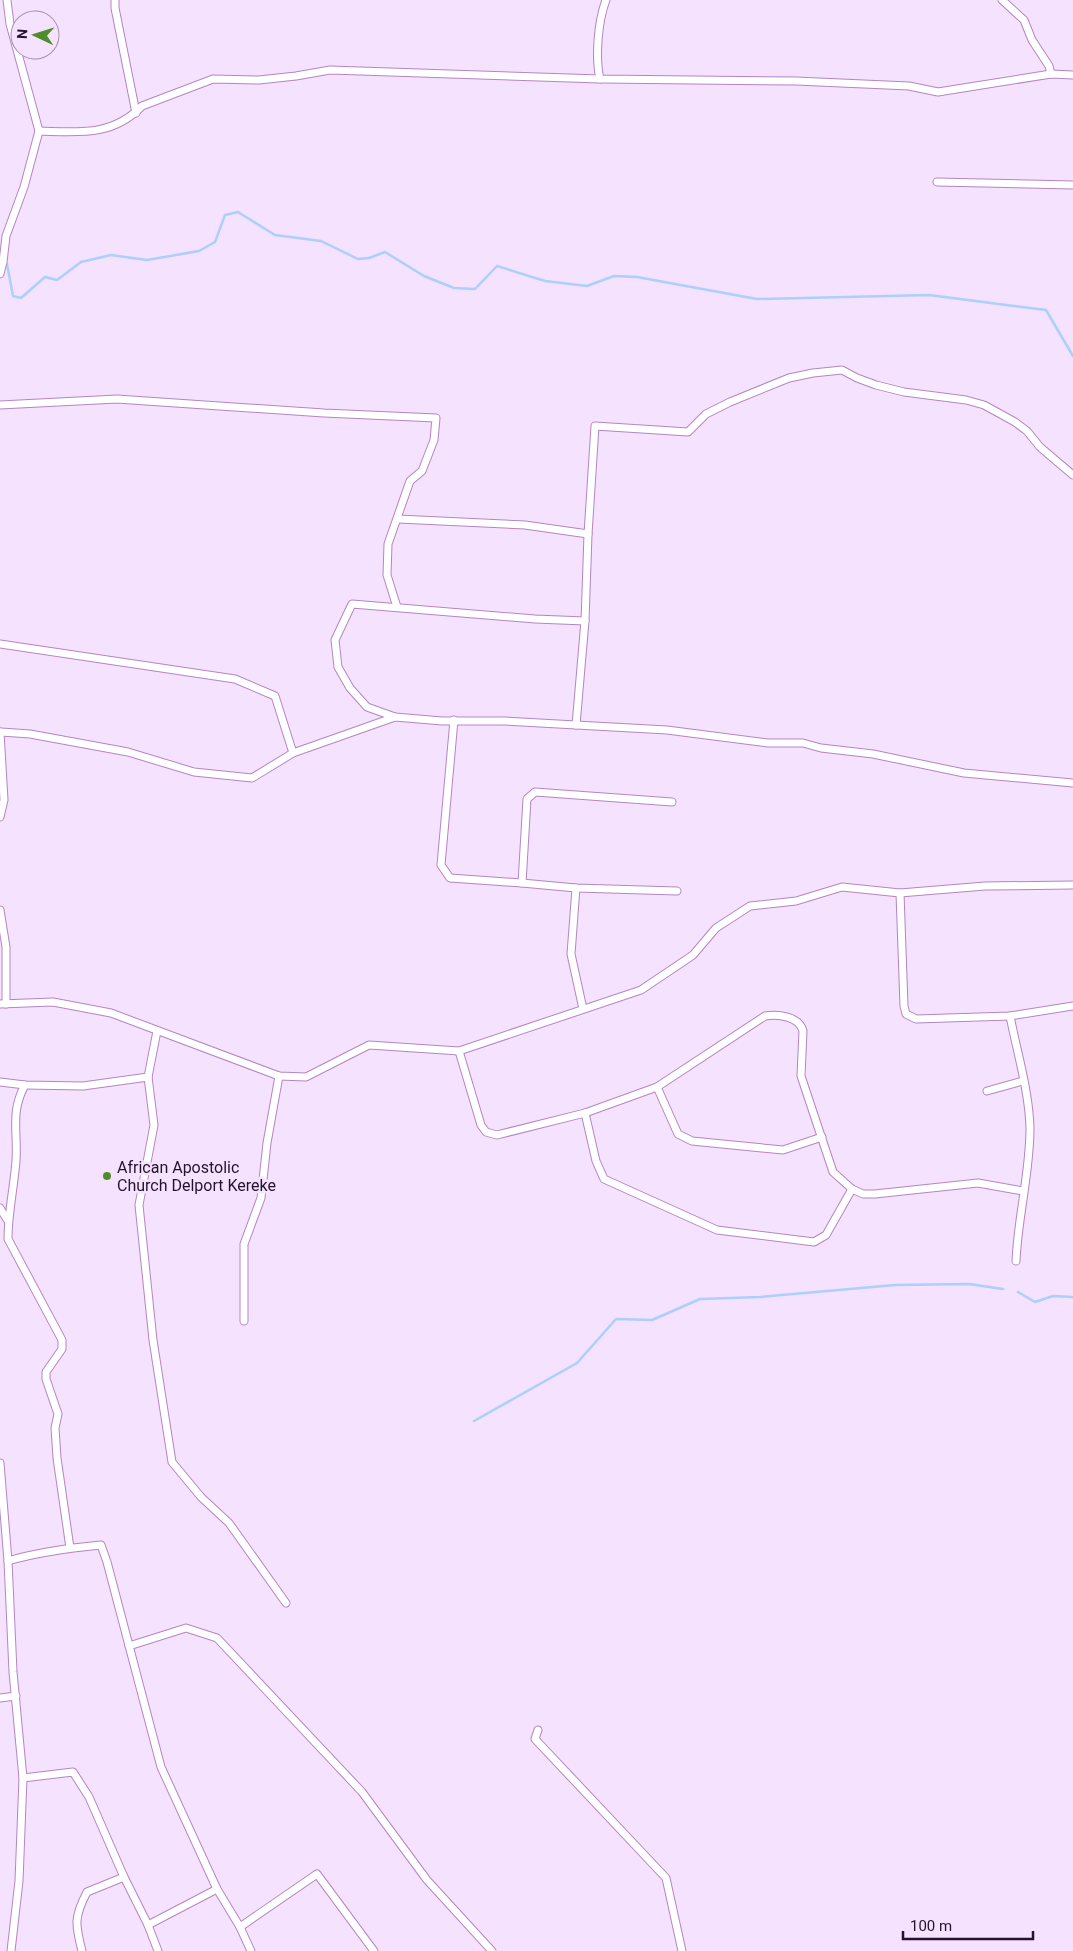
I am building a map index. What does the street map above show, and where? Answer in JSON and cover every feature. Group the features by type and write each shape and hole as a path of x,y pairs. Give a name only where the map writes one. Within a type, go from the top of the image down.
{"street":[{"path":"0,274 6,236 24,187 39,131 10,24 7,0"},
{"path":"115,0 136,113"},
{"path":"600,79 597,66 601,12 606,0"},
{"path":"1002,0 1024,20 1032,40 1049,66 1051,74"},
{"path":"39,131 89,133 114,126 136,113 142,106 213,79 258,80 330,70 600,79 804,81 909,86 938,92 1051,74 1073,75"},
{"path":"936,182 1073,185"},
{"path":"576,725 585,621 595,426 688,432 706,414 789,378 842,370 857,378 894,390 966,400 984,405 1027,431 1040,447 1073,475"},
{"path":"0,404 117,399 324,413 436,418 434,440 422,471 410,480 388,544 387,575 397,607"},
{"path":"398,518 525,525 588,534"},
{"path":"585,621 535,619 352,604 335,640 338,667 350,688 367,707 394,717 442,721 576,725 694,733 768,743 803,743 821,748 873,754 964,773 1073,782"},
{"path":"0,644 235,679 275,696 292,753"},
{"path":"0,817 4,800 0,732 30,734 128,752 194,772 252,778 292,753 394,717"},
{"path":"454,720 441,865 450,878 576,888 677,891"},
{"path":"522,883 527,799 535,792 672,802"},
{"path":"0,910 6,947 3,1004 52,1002 111,1013 279,1076 306,1077 369,1045 458,1051 641,990 693,955 716,928 750,906 796,901 842,887 900,893 985,886 1073,885"},
{"path":"576,888 571,954 583,1010"},
{"path":"900,893 904,1006 906,1014 916,1019 1010,1016 1073,1006"},
{"path":"458,1051 481,1125 486,1132 497,1135 585,1113 657,1087 765,1016 774,1015 793,1019 802,1026 801,1076 833,1172 852,1190 863,1194 875,1194 978,1183 1023,1191"},
{"path":"1010,1016 1030,1128 1028,1161 1017,1236 1016,1261"},
{"path":"157,1031 148,1077 154,1125 139,1205 153,1340 172,1462 201,1497 229,1523 286,1602"},
{"path":"244,1321 244,1244 261,1198 267,1143 279,1076"},
{"path":"0,1082 25,1085 83,1086 148,1077"},
{"path":"987,1091 1023,1081"},
{"path":"25,1085 18,1098 15,1112 16,1160 4,1239 62,1340 62,1349 46,1372 46,1379 58,1414 55,1428 57,1458 70,1548"},
{"path":"657,1087 678,1134 692,1141 783,1150 822,1138"},
{"path":"585,1113 596,1160 604,1179 717,1230 814,1242 826,1235 852,1190"},
{"path":"0,1208 8,1221"},
{"path":"0,1464 3,1536 8,1561 13,1672 23,1778 19,1881 11,1951"},
{"path":"8,1561 70,1548 101,1545 130,1646 161,1767 217,1889 240,1927 251,1951"},
{"path":"130,1646 186,1628 217,1638 362,1792 427,1880 492,1951"},
{"path":"0,1698 16,1696"},
{"path":"538,1730 535,1739 666,1878 682,1951"},
{"path":"23,1778 73,1772 89,1797 124,1877 148,1925 158,1951"},
{"path":"240,1927 317,1874 374,1951"},
{"path":"82,1951 77,1931 77,1910 86,1892 124,1877"},
{"path":"148,1925 217,1889"}],"waterway":[{"path":"7,264 13,296 21,298 45,277 57,280 81,262 111,255 147,260 199,251 215,242 225,215 238,212 275,235 321,241 358,259 369,258 385,252 424,276 454,288 475,289 497,266 545,281 587,286 614,276 637,277 757,299 929,295 1046,310 1073,356"},
{"path":"474,1421 577,1363 616,1319 652,1320 700,1299 760,1297 895,1285 969,1284 1003,1289"},
{"path":"1018,1292 1035,1302 1053,1296 1073,1297"}],"place":[{"name":"African Apostolic Church Delport Kereke","path":"107,1176"}]}
